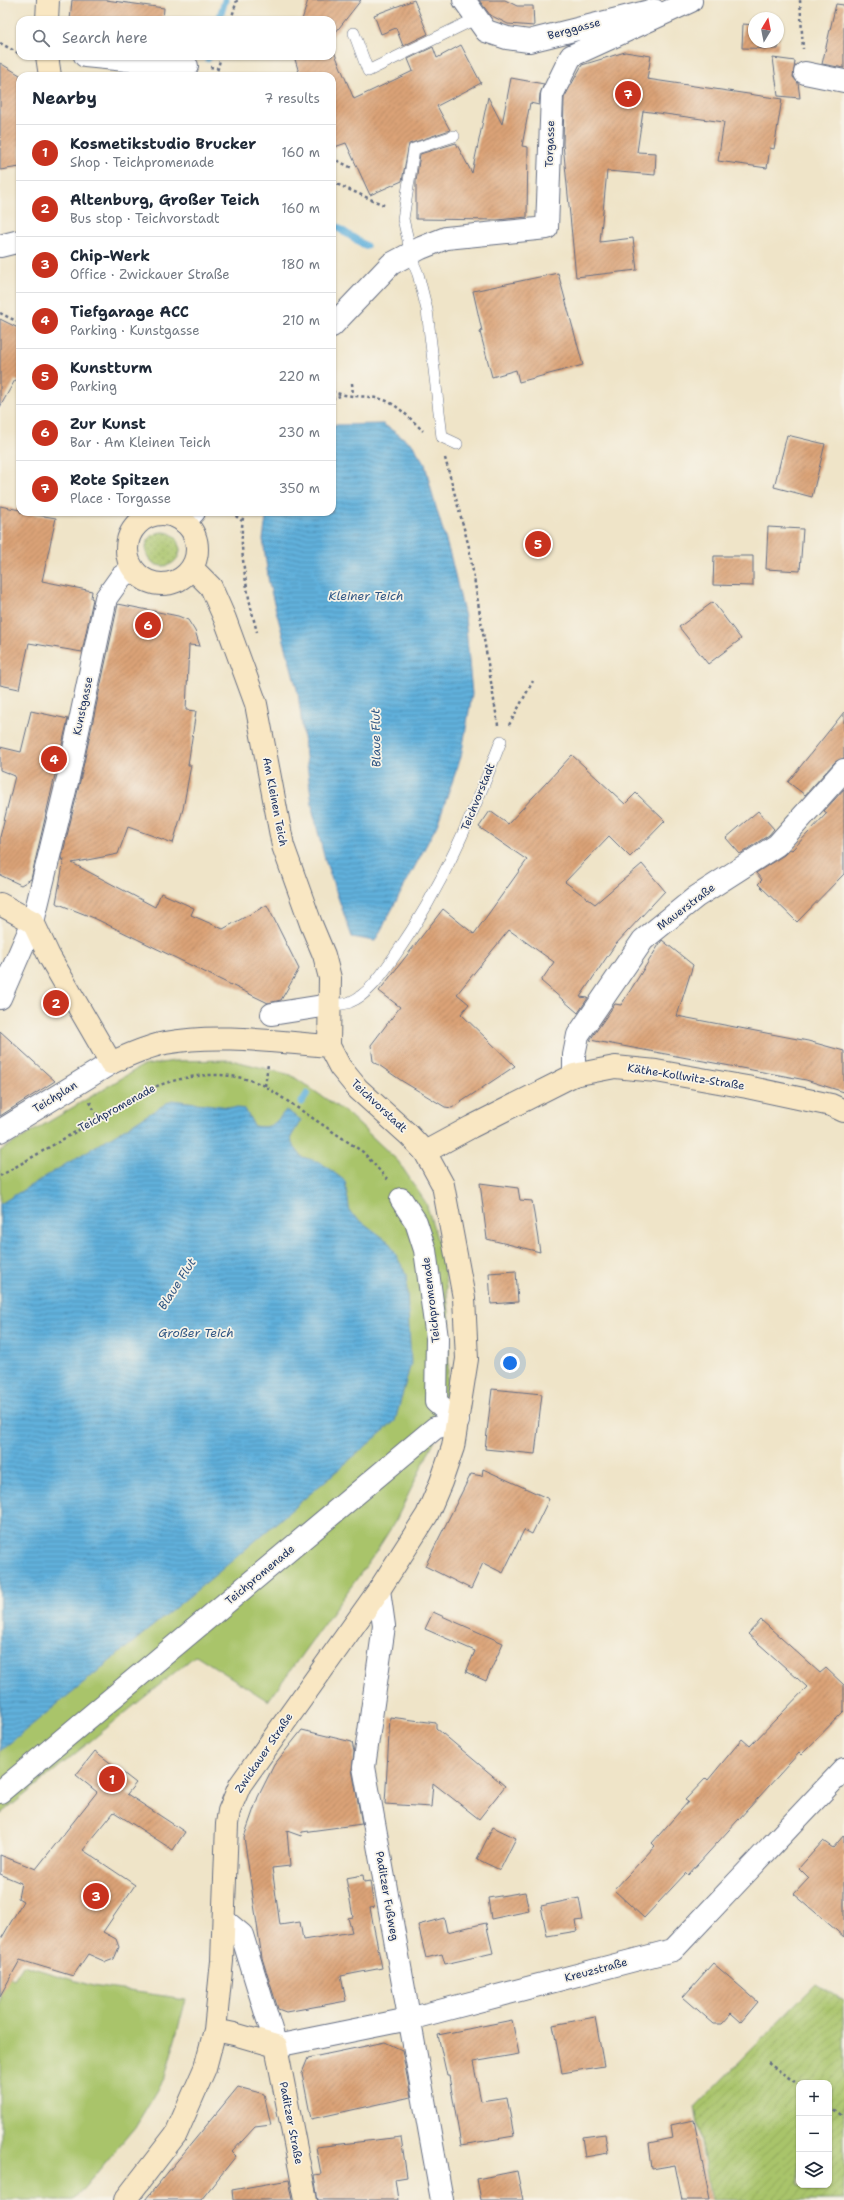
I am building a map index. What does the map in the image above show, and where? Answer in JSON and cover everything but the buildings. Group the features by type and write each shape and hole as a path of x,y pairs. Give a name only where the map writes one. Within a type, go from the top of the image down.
{"street":[{"path":"47,16 48,0"},
{"name":"Berggasse","path":"464,0 486,31 507,38 529,41 626,16 696,1"},
{"name":"Torgasse","path":"410,255 446,238 547,228 552,95 571,56 696,1"},
{"path":"48,60 50,72"},
{"path":"126,60 187,66"},
{"path":"805,73 844,81"},
{"path":"0,246 16,242"},
{"path":"336,322 390,264 410,255"},
{"path":"146,516 131,518 127,555 132,569 138,576 155,584 165,584 185,576 192,568 197,554 196,538 189,517 175,516"},
{"name":"Am Kleinen Teich","path":"192,568 211,587 226,619 256,704 282,846 324,955 330,978 329,1046"},
{"name":"Kunstgasse","path":"33,922 68,778 106,598 121,577 132,569"},
{"name":"Mauerstraße","path":"574,1076 574,1055 578,1035 608,988 643,940 696,896 777,845 844,770"},
{"path":"0,904 33,922 49,956 111,1063 134,1053 164,1043 207,1038 329,1046"},
{"path":"0,998 33,922"},
{"name":"Teichvorstadt","path":"272,1014 329,1005"},
{"name":"Teichvorstadt","path":"329,1046 340,1067 358,1089 409,1135 425,1152 443,1185 464,1298 467,1359 458,1421"},
{"name":"Teichplan","path":"0,1131 111,1063"},
{"name":"Käthe-Kollwitz-Straße","path":"425,1152 471,1126 574,1076 615,1067 656,1071 747,1086 831,1105 844,1111"},
{"name":"Teichpromenade","path":"401,1200 416,1222 425,1250 437,1338 436,1402 458,1421"},
{"name":"Teichpromenade","path":"0,1792 435,1428 458,1421"},
{"name":"Zwickauer Straße","path":"125,2200 176,2134 205,2068 215,2030 222,1962 227,1824 229,1811 240,1785 380,1590 427,1515 441,1482 458,1421"},
{"name":"Paditzer Fußweg","path":"380,1590 384,1626 364,1767 442,2200"},
{"name":"Kreuzstraße","path":"276,2046 409,2019 673,1950 844,1769"},
{"name":"Paditzer Straße","path":"224,1920 242,1935 276,2046 306,2200"},
{"path":"215,2030 276,2046"}],"lane":[{"path":"354,32 368,70 477,18"},
{"path":"454,136 414,149 403,219 410,255 418,274 427,310 442,437 457,444"},
{"name":"Teichvorstadt","path":"329,1005 350,1002 371,986 386,970 421,917 449,866 470,820 500,741"}],"path":[{"path":"232,16 237,0"},
{"path":"800,0 805,73"},
{"path":"0,43 16,52"},
{"path":"217,72 219,60"},
{"path":"336,160 352,168"},
{"path":"336,184 383,204 403,219"},
{"path":"0,313 16,321"},
{"path":"352,383 353,395"},
{"path":"336,393 340,395 353,395 385,400 427,434 442,437 446,462 469,547 500,741"},
{"path":"336,397 340,395"},
{"path":"236,516 242,521"},
{"path":"500,741 533,682"},
{"name":"Teichpromenade","path":"0,1176 149,1089 175,1079 201,1074 248,1078 265,1086 363,1152 389,1181 401,1200"},
{"path":"768,2063 796,2083"},
{"path":"832,2108 844,2117"}],"green space":[{"path":"163,532 175,537 180,549 175,561 163,566 151,561 146,549 151,537"},
{"name":"Großer Teich","path":"231,1060 291,1075 348,1114 398,1161 426,1203 443,1258 450,1322 446,1416 396,1520 374,1555 268,1701 196,1655 0,1815 0,1151 142,1066 174,1061"},
{"path":"23,1965 93,1986 186,1999 165,2077 135,2127 74,2200 0,2200 0,1972 14,1979"},
{"path":"816,1984 844,2001 844,2200 711,2200 695,2107"}],"water":[{"name":"Kleiner Teich","path":"383,424 412,444 425,464 451,558 465,617 472,694 461,757 437,825 375,941 352,937 325,860 313,812 298,693 269,584 263,539 266,516 336,516 336,425"},
{"name":"Großer Teich","path":"172,1100 245,1109 254,1126 260,1127 270,1126 286,1110 301,1120 291,1137 292,1144 302,1157 320,1162 345,1181 350,1213 389,1242 406,1274 411,1363 395,1421 220,1571 0,1751 0,1204"}],"waterway":[{"name":"Blaue Flut","path":"220,16 225,0"},
{"name":"Blaue Flut","path":"336,227 366,246"},
{"name":"Blaue Flut","path":"302,1102 307,1094"}],"place":[{"name":"Rote Spitzen","path":"628,94"},
{"name":"Kunstturm","path":"538,544"},
{"name":"Zur Kunst","path":"148,625"},
{"name":"Tiefgarage ACC","path":"54,759"},
{"name":"Altenburg, Großer Teich","path":"56,1003"},
{"name":"Kosmetikstudio Brucker","path":"112,1779"},
{"name":"Chip-Werk","path":"96,1896"}]}
